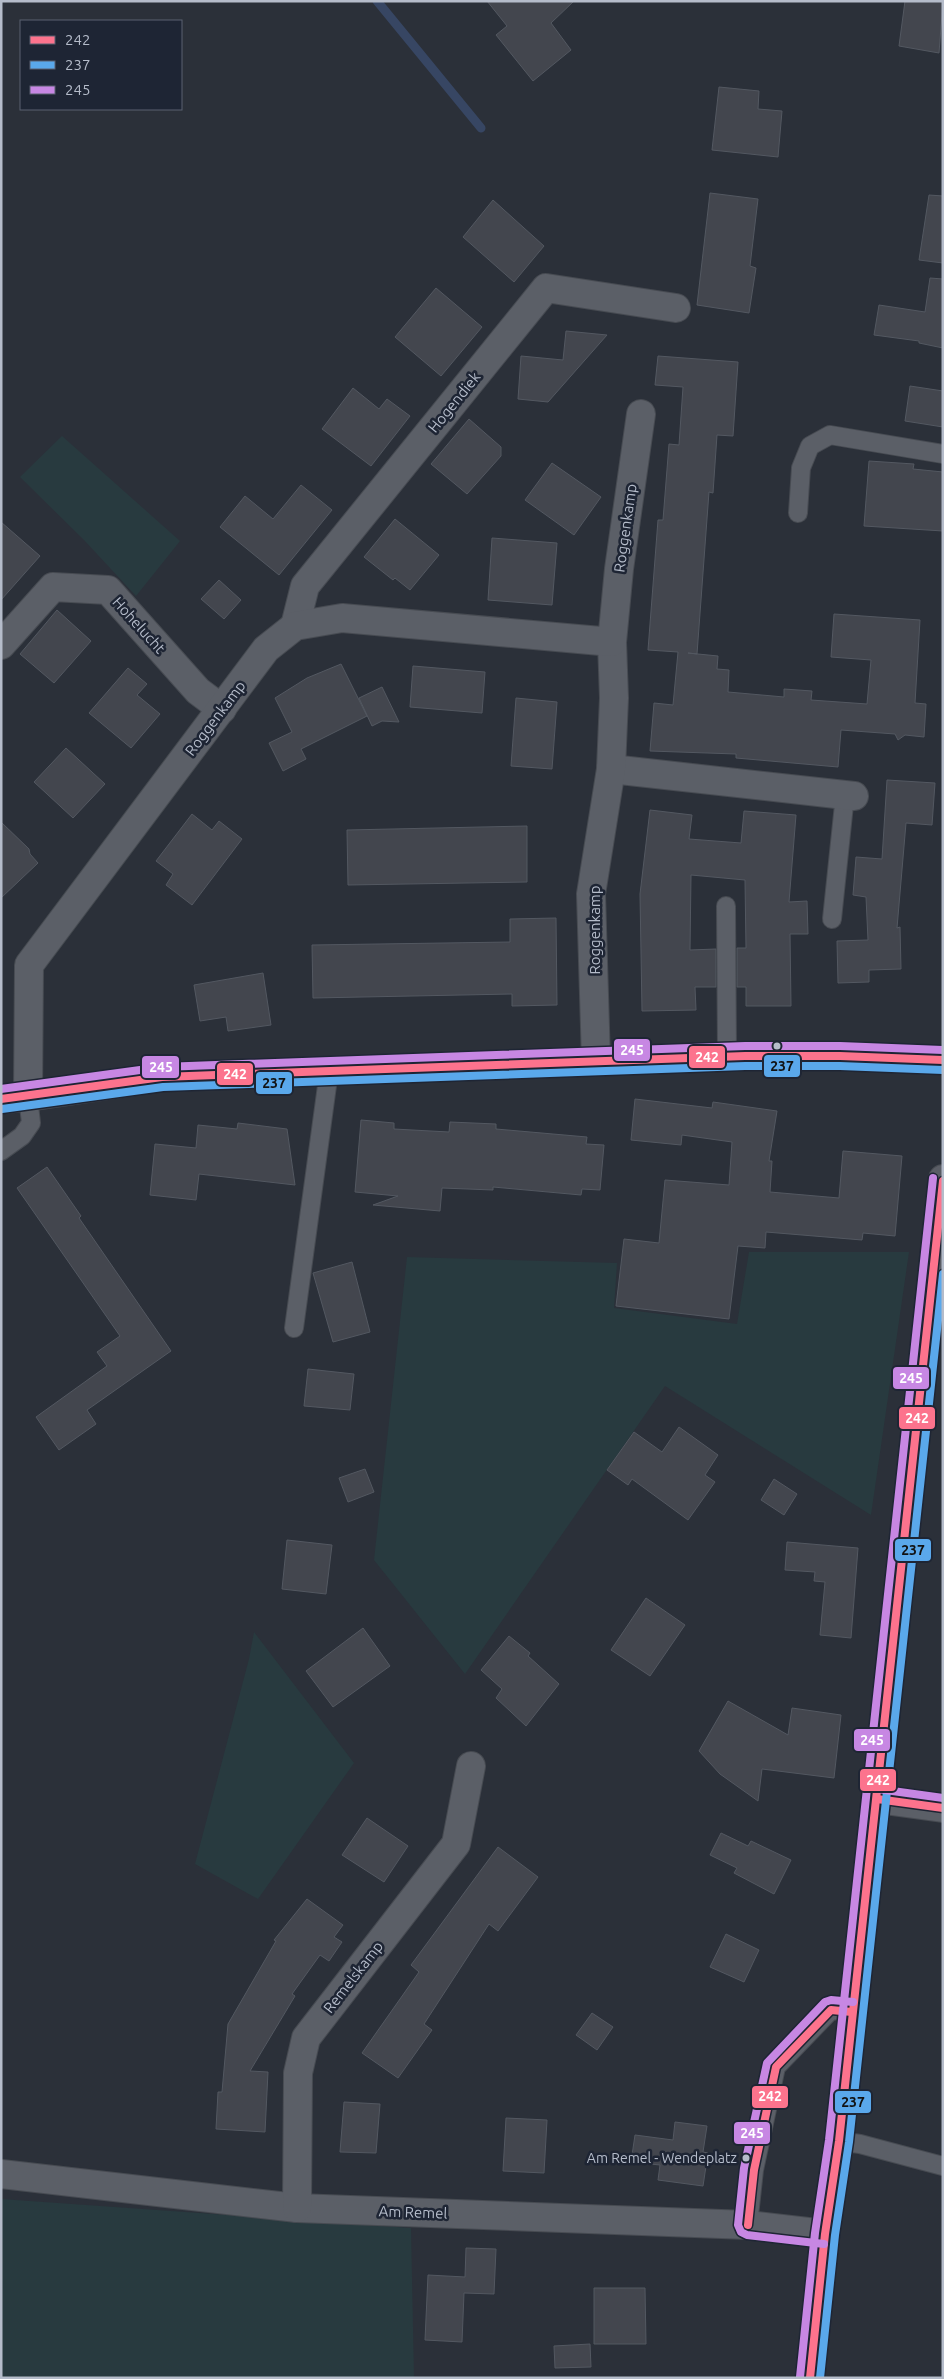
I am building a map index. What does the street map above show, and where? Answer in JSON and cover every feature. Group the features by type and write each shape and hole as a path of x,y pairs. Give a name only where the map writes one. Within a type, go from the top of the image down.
{"main road":[{"path":"810,2378 826,2234 839,2141 877,1799 943,1179"}],"street":[{"name":"Hogendiek","path":"296,626 304,586 546,288 676,308"},
{"name":"Roggenkamp","path":"596,1061 591,894 611,769 614,698 612,642 619,569 641,414"},
{"name":"Hohelucht","path":"1,644 53,587 108,590 198,691 222,709"},
{"name":"Roggenkamp","path":"28,1097 29,965 266,649 296,626 342,618 612,642"},
{"path":"611,769 850,796"},
{"path":"1,1099 28,1097 162,1077 727,1057 840,1056 943,1060"},
{"name":"Remelskamp","path":"297,2208 298,2073 306,2038 456,1844 471,1766"},
{"path":"877,1799 943,1808"},
{"name":"Am Remel","path":"1,2174 297,2208 748,2225 826,2234"}],"lane":[{"path":"798,513 801,468 810,446 830,435 943,454"},
{"path":"832,919 850,796"},
{"path":"726,906 727,1057"},
{"path":"294,1328 330,1071"},
{"path":"1,1151 22,1136 31,1123 28,1097"},
{"path":"748,2225 754,2170 776,2067 831,2010 852,2012"},
{"path":"839,2141 860,2144 943,2166"}],"shaded area":[{"path":"62,436 180,541 136,596 84,540 20,477"},
{"path":"749,1252 909,1252 871,1515 665,1386 465,1674 374,1560 407,1257 617,1263 614,1308 737,1324"},
{"path":"254,1632 354,1763 258,1899 195,1864 249,1659"},
{"path":"1,2199 411,2228 414,2378 1,2378"}],"building":[{"path":"487,1 574,1 551,23 571,50 533,81 496,35 507,26"},
{"path":"905,1 943,1 939,53 899,46"},
{"path":"719,87 759,91 758,109 782,111 778,157 712,150"},
{"path":"710,193 758,199 750,266 756,268 749,313 697,305"},
{"path":"929,195 943,196 943,263 919,260"},
{"path":"493,200 544,246 514,282 463,237"},
{"path":"930,278 943,279 943,348 919,343 919,341 874,335 879,305 925,312"},
{"path":"436,288 482,327 441,376 395,337"},
{"path":"566,331 607,335 548,402 518,399 521,356 563,360"},
{"path":"658,356 738,362 733,436 717,435 713,493 709,492 697,654 718,656 717,669 729,670 728,692 784,697 784,689 812,691 811,700 867,704 871,660 831,657 834,614 920,620 915,703 926,704 924,737 905,735 898,740 895,734 841,730 838,767 736,758 736,754 650,751 654,703 673,705 678,652 648,650 658,520 663,520 669,444 679,445 683,387 655,385"},
{"path":"910,386 943,391 943,427 905,421"},
{"path":"353,388 379,409 387,399 410,416 371,466 322,429"},
{"path":"469,419 501,447 501,456 467,494 431,464"},
{"path":"869,461 914,464 913,469 943,472 943,531 864,526"},
{"path":"552,463 601,497 574,535 525,500"},
{"path":"301,485 332,510 279,575 220,527 245,496 273,519"},
{"path":"395,519 439,555 410,590 395,578 393,580 364,557"},
{"path":"1,522 40,556 1,600"},
{"path":"492,538 557,543 552,605 488,600"},
{"path":"219,580 241,600 224,619 201,599"},
{"path":"57,610 91,641 54,683 20,654"},
{"path":"341,664 367,716 301,749 306,759 283,771 269,743 292,732 275,698 307,678"},
{"path":"413,666 485,672 482,713 410,707"},
{"path":"128,668 147,684 137,695 160,714 131,748 89,713"},
{"path":"382,687 399,722 382,721 372,726 359,698"},
{"path":"516,698 557,702 552,769 511,766"},
{"path":"66,748 105,784 73,818 34,782"},
{"path":"887,780 935,783 932,825 906,823 897,928 900,927 901,969 869,970 869,982 838,983 837,941 868,940 866,897 853,895 856,857 882,859"},
{"path":"650,810 692,815 689,839 741,843 744,811 796,815 789,902 807,901 808,934 790,934 791,1006 746,1006 746,987 737,987 737,948 746,948 745,880 691,875 690,950 716,949 716,987 695,987 696,1010 642,1011 640,894"},
{"path":"192,814 212,830 219,821 242,839 192,905 166,885 173,874 156,861"},
{"path":"1,822 29,849 30,854 38,863 1,898"},
{"path":"527,826 527,882 348,885 347,830"},
{"path":"556,918 557,1005 512,1006 512,994 313,998 312,945 510,942 510,919"},
{"path":"263,973 271,1025 228,1031 226,1017 200,1021 194,985"},
{"path":"635,1099 712,1108 713,1102 777,1111 769,1161 772,1161 770,1192 839,1198 843,1151 902,1156 895,1236 863,1233 862,1240 766,1232 765,1248 738,1246 729,1319 616,1306 624,1239 659,1243 665,1180 729,1185 732,1142 682,1135 681,1145 631,1140"},
{"path":"361,1120 394,1123 394,1129 449,1132 450,1122 496,1124 496,1129 587,1137 586,1144 604,1145 600,1190 582,1189 581,1195 493,1187 493,1190 442,1188 440,1211 373,1205 398,1196 355,1192"},
{"path":"238,1123 287,1129 295,1185 199,1174 196,1200 150,1195 155,1144 196,1148 198,1125 237,1129"},
{"path":"47,1167 81,1216 79,1218 171,1351 87,1410 96,1424 59,1450 36,1417 107,1366 97,1352 120,1336 17,1188"},
{"path":"352,1262 370,1332 333,1342 313,1273"},
{"path":"308,1369 354,1374 350,1410 304,1406"},
{"path":"679,1427 718,1455 705,1475 715,1482 688,1520 632,1479 628,1485 607,1470 634,1432 662,1452"},
{"path":"365,1469 374,1492 348,1502 339,1478"},
{"path":"774,1479 797,1494 784,1515 761,1500"},
{"path":"287,1540 332,1545 326,1594 282,1589"},
{"path":"787,1542 858,1548 851,1638 820,1635 825,1582 814,1581 815,1572 785,1570"},
{"path":"646,1598 685,1625 650,1676 611,1650"},
{"path":"363,1628 390,1666 333,1707 306,1671"},
{"path":"509,1636 530,1653 528,1656 559,1684 526,1726 496,1698 502,1689 481,1670"},
{"path":"728,1701 788,1735 792,1708 841,1715 834,1778 762,1769 758,1801 720,1774 699,1751"},
{"path":"367,1818 408,1846 384,1882 342,1855"},
{"path":"721,1833 748,1846 751,1841 791,1860 774,1894 734,1873 737,1868 710,1855"},
{"path":"498,1847 538,1877 498,1931 489,1924 424,2024 432,2030 398,2078 362,2053 419,1972 411,1965"},
{"path":"307,1899 343,1925 334,1937 342,1942 329,1961 320,1955 292,1994 295,1996 250,2071 268,2072 265,2132 216,2129 218,2092 222,2092 228,2024 276,1941 274,1940"},
{"path":"726,1934 759,1950 744,1982 710,1967"},
{"path":"592,2013 613,2027 597,2050 576,2035"},
{"path":"344,2102 380,2104 376,2153 340,2152"},
{"path":"506,2118 547,2120 544,2173 503,2171"},
{"path":"675,2122 707,2126 703,2152 708,2153 703,2186 658,2180 660,2165 631,2162 635,2135 673,2140"},
{"path":"466,2248 496,2249 494,2294 464,2293 462,2342 425,2340 428,2275 465,2277"},
{"path":"594,2288 645,2288 646,2344 594,2344"},
{"path":"590,2344 591,2367 555,2368 554,2346"}],"waterway":[{"path":"377,1 481,128"}],"transit line":[{"name":"245","path":"1,1089 162,1067 745,1046 840,1046 943,1050"},
{"name":"242","path":"1,1099 162,1077 745,1056 840,1056 943,1060"},
{"name":"237","path":"2,1109 163,1087 745,1066 840,1066 943,1070"},
{"name":"245","path":"800,2377 815,2233 829,2140 933,1178"},
{"name":"242","path":"810,2378 825,2234 839,2141 943,1181"},
{"name":"237","path":"820,2378 835,2235 849,2142 943,1274"},
{"name":"245","path":"878,1789 943,1798"},
{"name":"242","path":"877,1799 943,1808"},
{"name":"245","path":"824,2244 747,2235 741,2232 738,2225 744,2168 767,2063 825,2002 831,2000 853,2002"},
{"name":"242","path":"748,2225 754,2170 776,2067 831,2010 852,2012"}],"place":[{"name":"Am Remel - Wendeplatz","path":"746,2158"}]}
